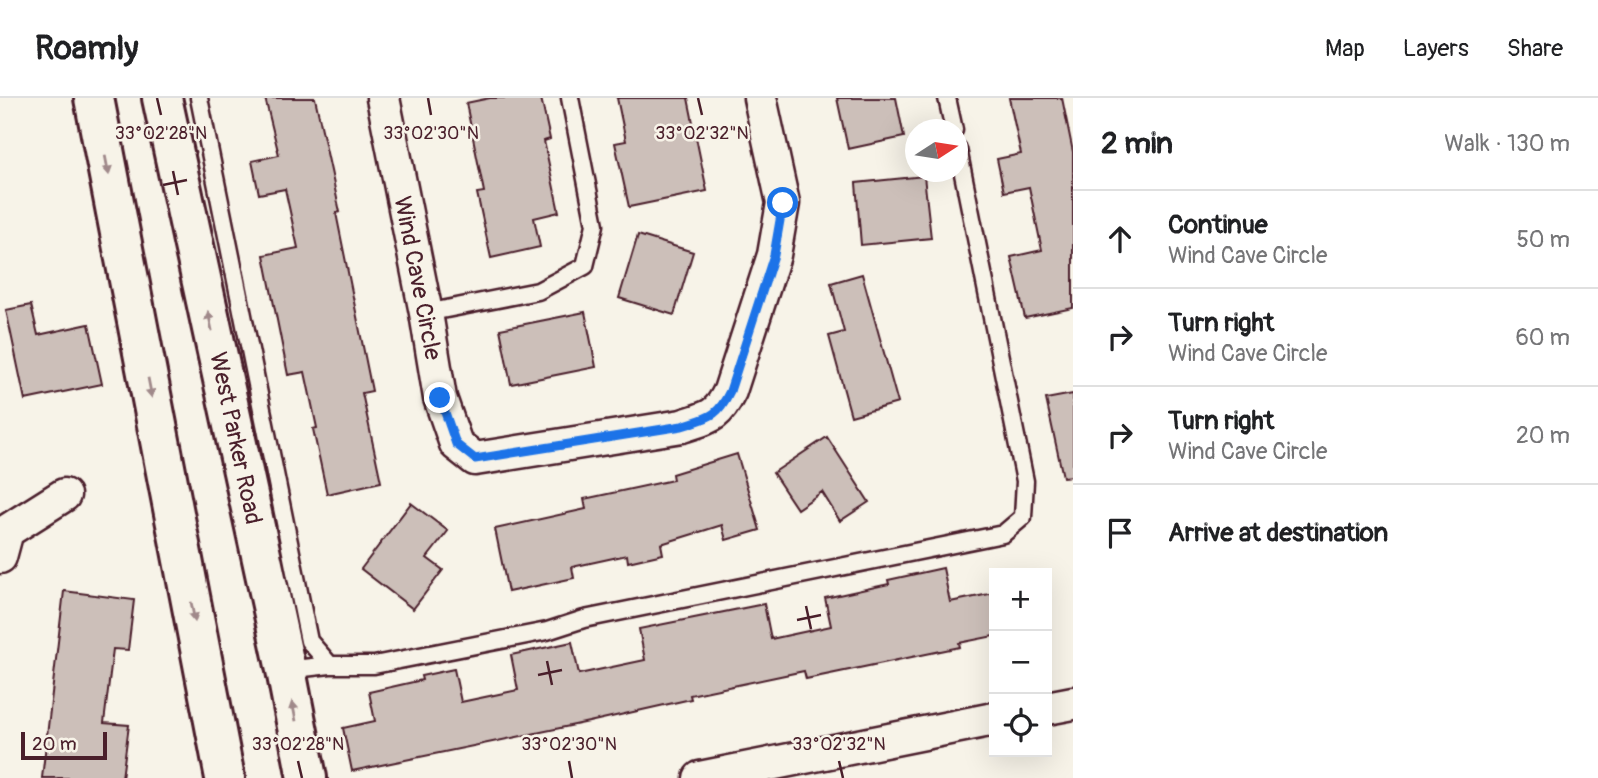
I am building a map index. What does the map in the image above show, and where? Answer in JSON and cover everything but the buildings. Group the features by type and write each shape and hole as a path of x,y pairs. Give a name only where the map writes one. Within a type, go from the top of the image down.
{"main road":[{"path":"94,98 225,778"},
{"name":"West Parker Road","path":"162,98 307,778"}],"street":[{"name":"Wind Cave Circle","path":"383,98 426,313 440,398 456,444 475,459 682,426 708,417 722,408 730,391 774,255 783,203 760,98"},
{"path":"0,557 7,531 64,495"},
{"path":"1052,707 1073,703"},
{"path":"700,778 989,720"}],"lane":[{"path":"199,98 309,641 330,665"},
{"path":"426,313 538,291 585,266 595,225 570,98"},
{"path":"947,98 952,119"},
{"path":"286,670 374,664 547,631 584,619 1003,534 1023,517 1025,481 964,182"}],"route":[{"path":"440,398 456,444 475,459 682,426 708,417 722,408 730,391 774,255 783,203"}]}
